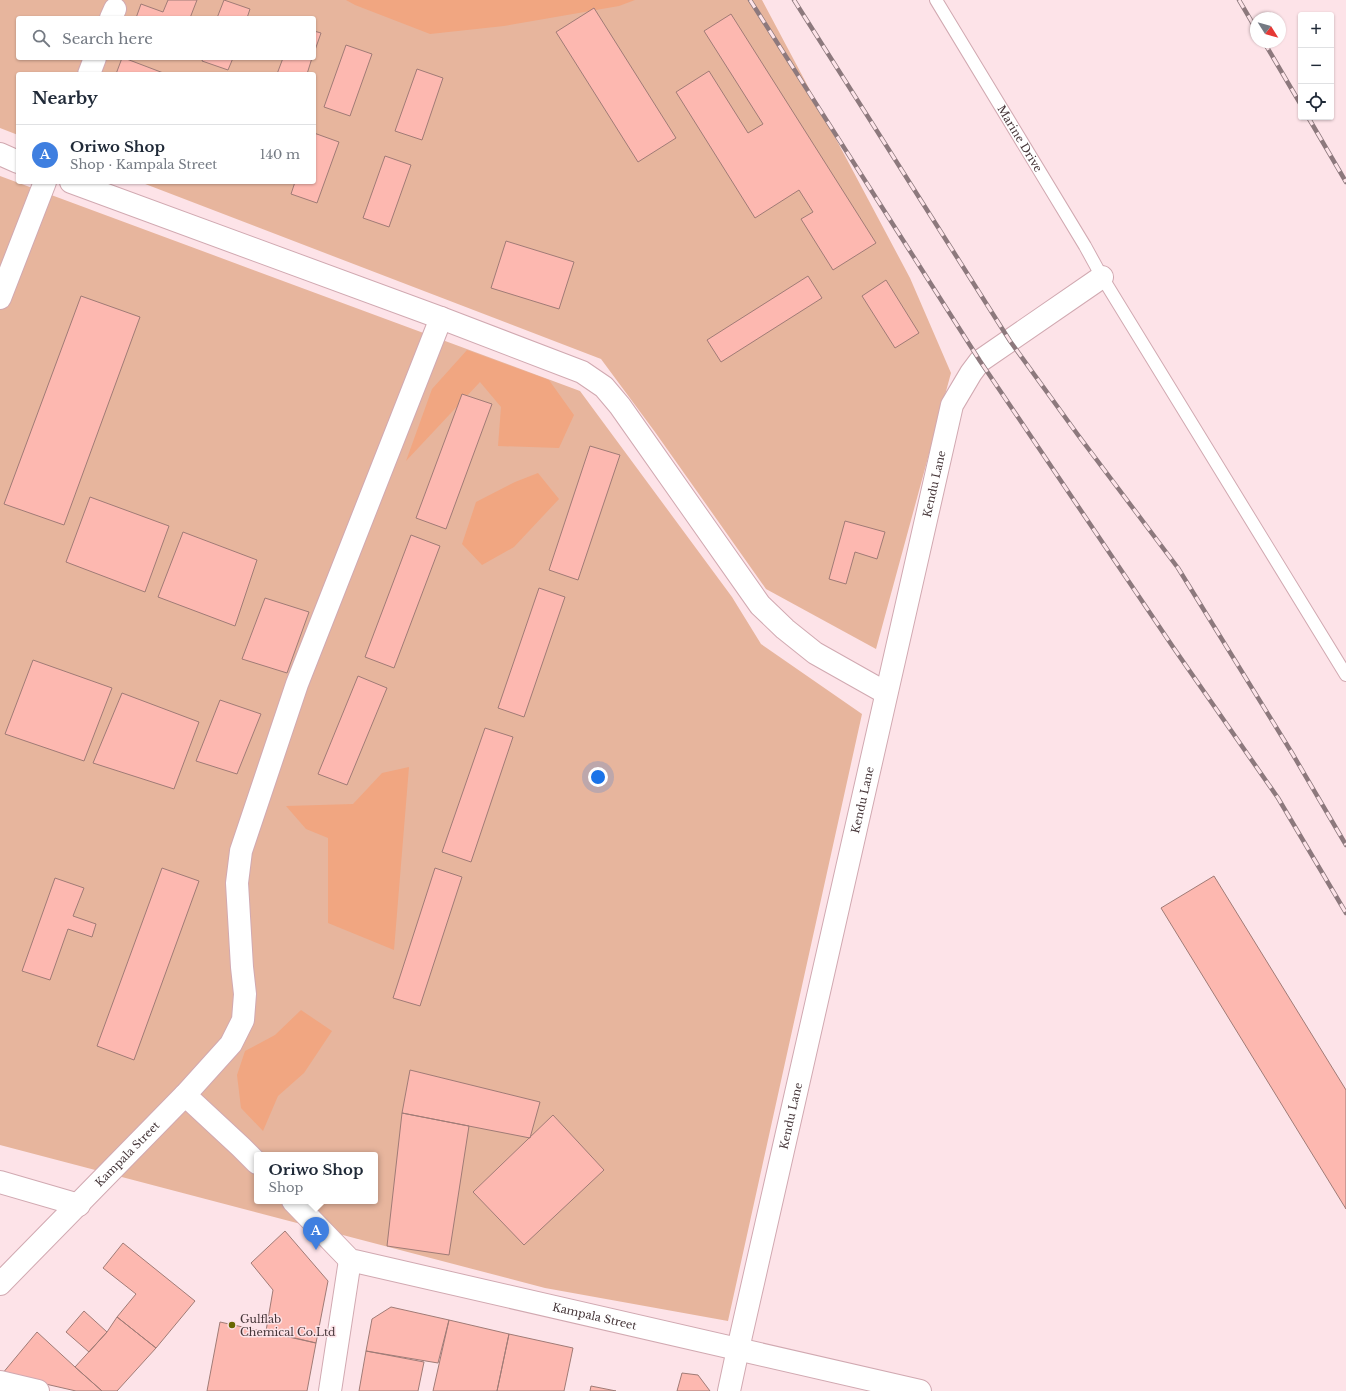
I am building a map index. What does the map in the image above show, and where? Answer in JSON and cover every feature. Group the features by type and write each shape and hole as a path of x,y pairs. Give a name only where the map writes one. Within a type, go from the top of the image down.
{"street":[{"path":"90,72 94,60"},
{"path":"0,154 16,161"},
{"path":"0,298 44,184"},
{"path":"76,184 441,318 582,372 604,387 620,406 760,605 785,629 815,653 886,693"},
{"name":"Kendu Lane","path":"729,1391 952,405 970,373 980,361 1102,277"},
{"name":"Kampala Street","path":"0,1284 185,1095 231,1044 243,1020 245,994 237,883 241,851 297,684 441,318"},
{"path":"185,1095 254,1160"},
{"path":"0,1182 79,1205"},
{"path":"296,1204 350,1260 330,1391"},
{"name":"Kampala Street","path":"350,1260 920,1391"},
{"path":"0,1382 38,1391"}],"lane":[{"name":"Marine Drive","path":"936,0 1085,246 1102,277 1346,675"}],"shaded area":[{"path":"0,0 762,0 910,278 951,373 876,649 766,589 655,432 601,359 145,184 316,184 316,72 16,72 16,134 0,128"},
{"path":"346,0 635,0 619,6 504,26 430,34 355,5"},
{"path":"0,176 16,182 16,184 22,184 580,391 732,597 761,644 862,714 728,1321 545,1288 0,1145"},
{"path":"467,350 549,380 574,415 559,448 498,446 501,407 480,382 406,461 432,389"},
{"path":"538,473 559,499 514,547 482,565 462,544 476,502 515,482"},
{"path":"409,767 394,950 328,923 328,838 306,829 286,806 353,804 382,773"},
{"path":"301,1010 332,1031 304,1073 278,1096 263,1131 241,1108 237,1075 245,1051 275,1035"}],"building":[{"path":"168,0 197,0 191,16 137,16 141,4 163,12"},
{"path":"224,0 250,9 248,16 218,16"},
{"path":"594,8 676,138 638,162 556,32"},
{"path":"731,14 876,243 833,270 801,219 813,212 799,190 755,218 676,92 709,71 748,133 763,124 704,31"},
{"path":"316,32 321,33 316,47"},
{"path":"346,45 372,54 350,116 324,107"},
{"path":"121,60 129,60 161,72 117,72"},
{"path":"202,60 232,60 228,70"},
{"path":"282,60 311,60 308,72 278,72"},
{"path":"417,69 443,78 422,140 395,131"},
{"path":"316,134 339,142 317,203 291,194 294,184 316,184"},
{"path":"385,156 411,165 389,227 363,218"},
{"path":"506,241 574,262 559,309 491,288"},
{"path":"808,276 822,298 721,362 707,340"},
{"path":"886,280 919,333 895,348 862,296"},
{"path":"81,296 140,317 64,525 4,504"},
{"path":"462,394 492,404 446,529 416,518"},
{"path":"590,446 620,455 578,580 549,570"},
{"path":"90,497 169,526 145,592 66,562"},
{"path":"845,521 885,532 877,559 855,552 846,584 829,579"},
{"path":"183,532 257,560 235,626 158,597"},
{"path":"411,535 440,546 394,668 365,657"},
{"path":"539,588 565,597 524,717 498,708"},
{"path":"265,598 309,612 287,673 242,659"},
{"path":"33,660 112,688 84,761 5,734"},
{"path":"358,676 387,688 347,785 318,774"},
{"path":"122,693 199,722 174,789 93,763"},
{"path":"220,700 261,714 237,774 196,761"},
{"path":"485,728 513,737 471,862 442,852"},
{"path":"162,868 199,881 134,1060 97,1046"},
{"path":"435,868 462,877 420,1006 393,998"},
{"path":"1214,876 1346,1090 1346,1209 1161,908"},
{"path":"55,878 84,888 73,916 96,924 92,937 68,929 50,980 22,971"},
{"path":"410,1070 540,1102 530,1138 402,1113"},
{"path":"402,1113 469,1126 449,1255 387,1246"},
{"path":"553,1115 604,1170 524,1245 473,1192"},
{"path":"285,1231 328,1281 316,1343 266,1331 273,1290 251,1263"},
{"path":"123,1243 195,1301 156,1348 117,1317 136,1294 103,1268"},
{"path":"391,1307 449,1320 438,1363 366,1351 372,1319"},
{"path":"84,1311 107,1332 89,1352 66,1332"},
{"path":"117,1317 156,1348 117,1391 102,1391 75,1367 107,1332"},
{"path":"449,1320 509,1334 497,1391 433,1391"},
{"path":"220,1322 316,1343 307,1391 207,1391"},
{"path":"37,1332 102,1391 76,1391 2,1374"},
{"path":"509,1334 573,1348 564,1391 497,1391"},
{"path":"366,1351 424,1362 418,1391 359,1391"},
{"path":"682,1373 698,1375 710,1391 677,1391"},
{"path":"591,1386 616,1391 590,1391"}],"railway":[{"path":"750,0 980,361 1173,647 1278,798 1346,913"},
{"path":"794,0 1010,341 1078,435 1178,568 1292,753 1346,845"},
{"path":"1239,0 1250,19"},
{"path":"1268,48 1298,100"},
{"path":"1310,120 1346,182"}],"place":[{"name":"Oriwo Shop","path":"316,1250"},
{"name":"Gulflab Chemical Co.Ltd","path":"232,1325"}]}
